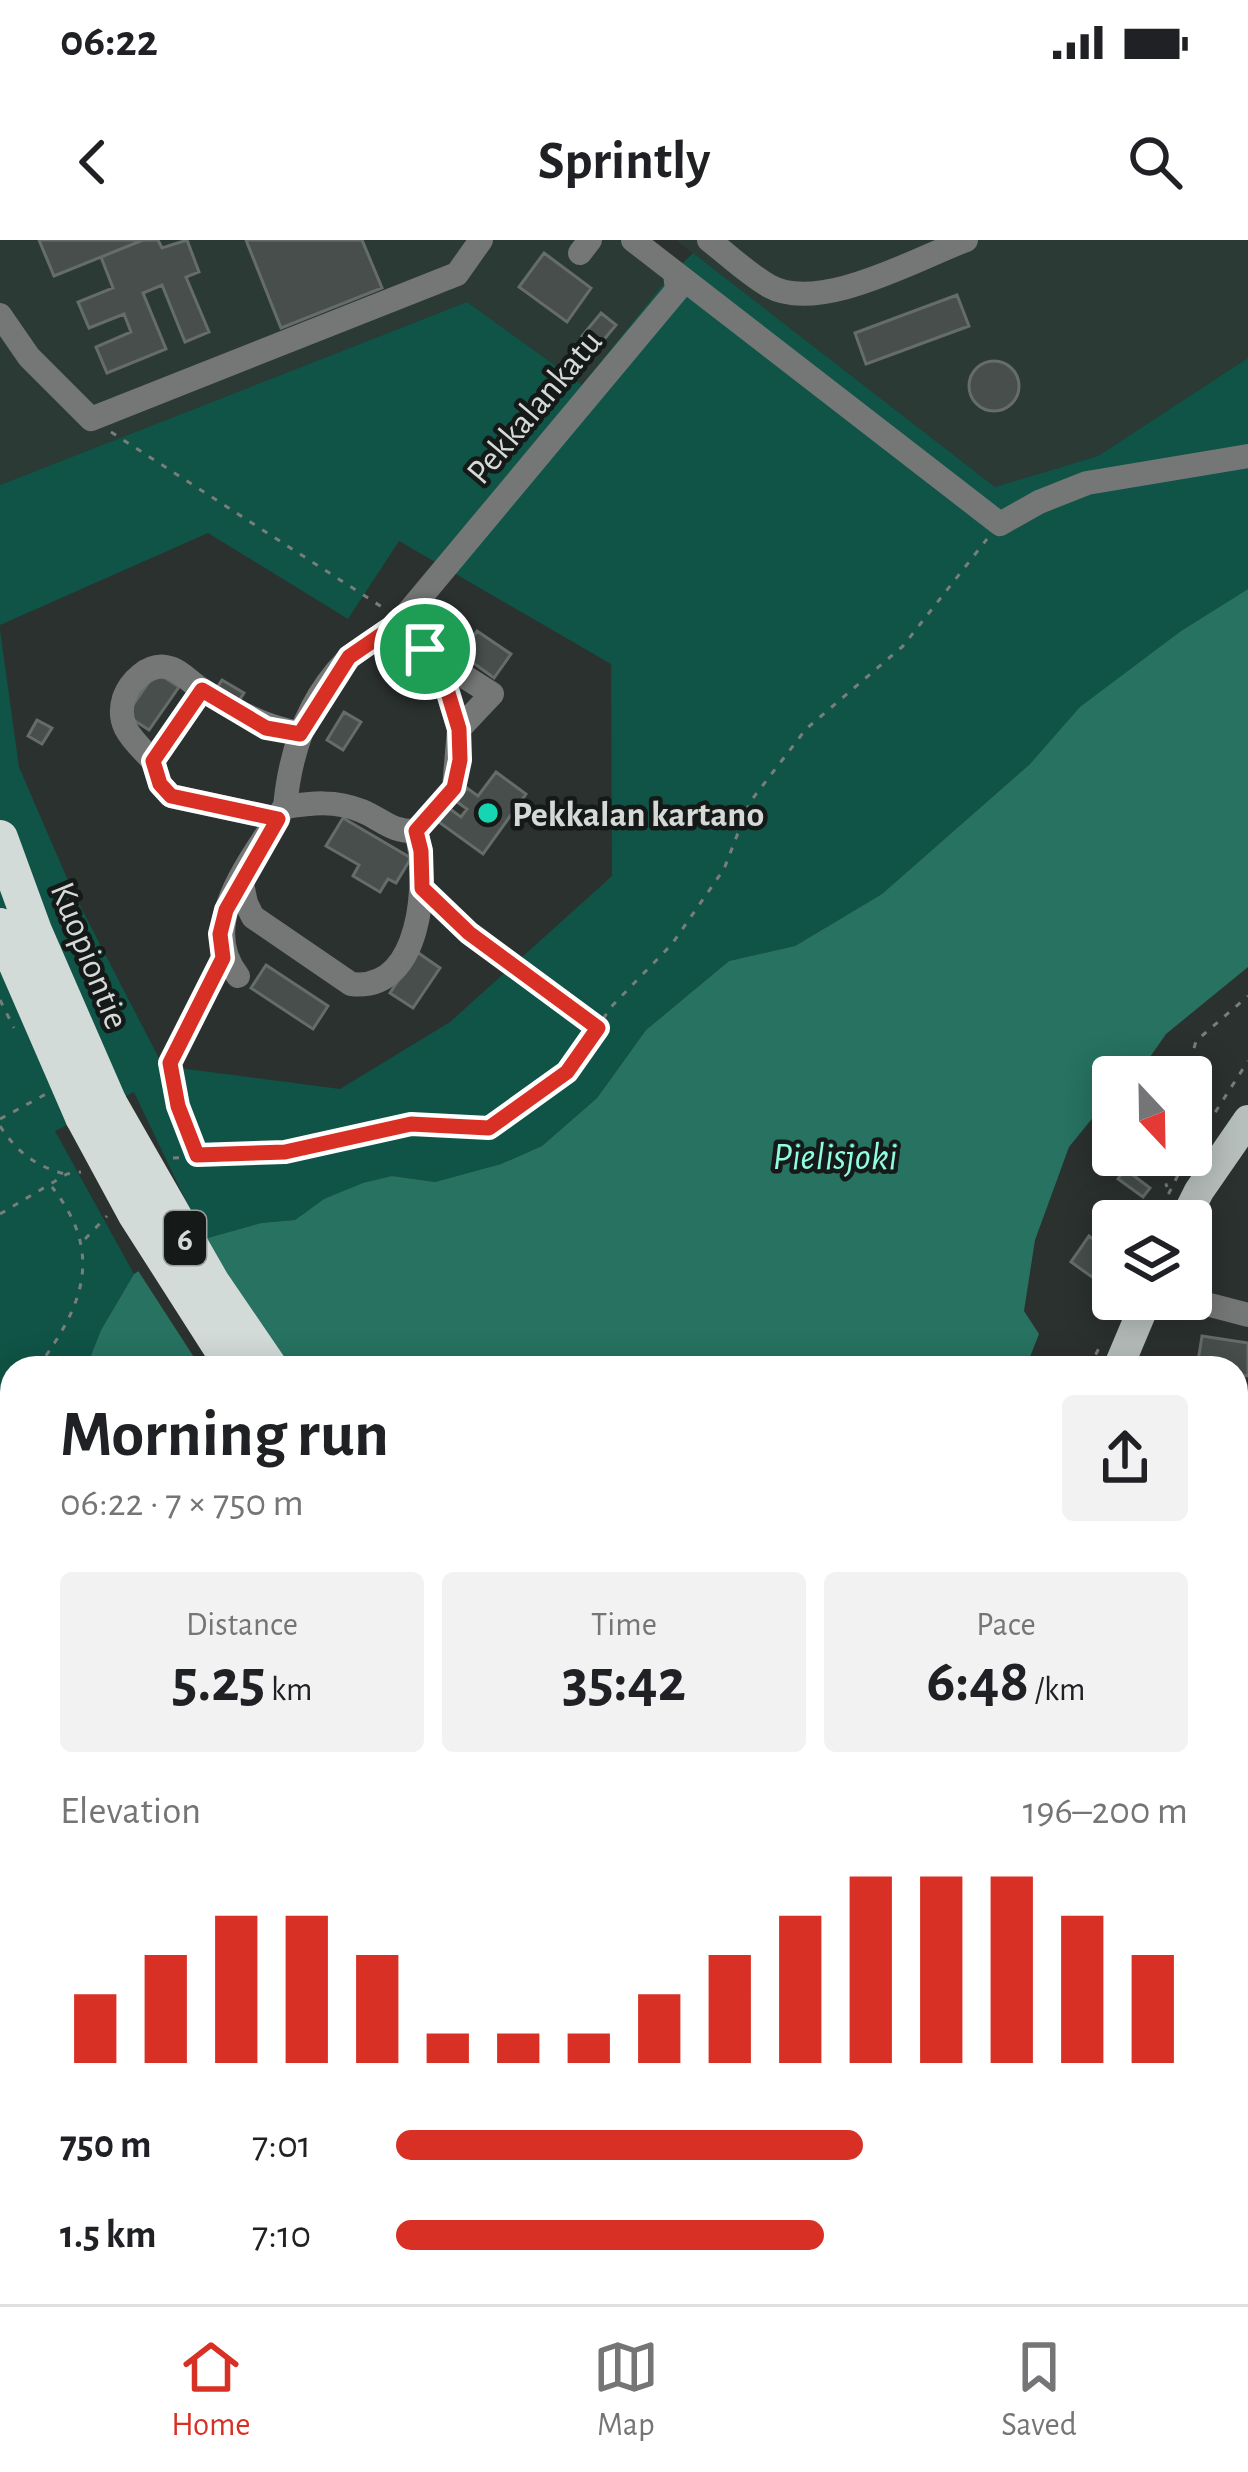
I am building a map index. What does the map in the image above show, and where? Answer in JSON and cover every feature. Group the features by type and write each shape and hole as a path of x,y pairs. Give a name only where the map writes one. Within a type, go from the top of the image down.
{"highway":[{"name":"Kuopiontie","path":"0,838 96,1110"},
{"name":"Kuopiontie","path":"0,926 96,1110"},
{"name":"6","path":"96,1110 135,1213 226,1356"},
{"name":"6","path":"96,1110 262,1356"}],"main road":[{"path":"1194,1200 1248,1120"},
{"path":"1123,1356 1138,1320"}],"street":[{"path":"0,315 29,357 91,419 457,274 481,240"},
{"path":"633,240 1000,524 1087,483 1248,456"},
{"path":"709,240 732,250 770,286 798,296 836,290 966,240"},
{"name":"Pekkalankatu","path":"300,734 349,657 677,290 675,273"},
{"path":"391,614 442,673 459,729 460,760 454,788 416,831"},
{"path":"230,967 220,934 241,878 281,813 289,762 300,734 266,728 174,669 163,666 134,679 120,718 153,761 160,784 171,796 281,813 328,801 364,812 386,827 416,831"},
{"path":"442,673 462,675 492,694 459,729"},
{"path":"153,761 202,690"},
{"path":"241,878 253,916 351,984 369,986 384,981 394,970 416,928 422,888 416,831"},
{"path":"1212,1306 1248,1315"}],"path":[{"path":"91,419 391,614"},
{"path":"158,1160 285,1152 411,1124 489,1128 567,1072 611,1007 672,944 724,869 750,802 806,729 904,646 1000,524"},
{"path":"422,888 469,933 598,1028"},
{"path":"197,1155 178,1106 170,1063 230,967"},
{"path":"1192,1056 1196,1041 1248,996"},
{"path":"1212,1117 1248,1061"},
{"path":"48,1093 0,1123 25,1157 67,1174 84,1172"},
{"path":"0,1214 67,1174"},
{"path":"1163,1176 1168,1190"},
{"path":"1164,1200 1176,1176"},
{"path":"46,1356 81,1288 83,1241 69,1209 50,1184"}],"shaded area":[{"path":"0,240 621,240 668,278 582,385 467,302 0,485"},
{"path":"676,240 1248,240 1248,358 1098,456 995,487"},
{"path":"693,253 995,487 1098,456 1248,358 1248,589 1181,631 1079,710 1030,764 882,894 795,946 729,961 646,1030 597,1098 542,1146 501,1164 435,1182 392,1176 324,1199 295,1220 261,1223 204,1239 134,1092 55,1131 134,1274 91,1356 0,1356 0,630 19,767 73,892 163,1066 340,1089 450,1022 612,876 611,664 399,541 348,619 208,533 0,625 0,485 467,302 582,385"}],"water":[{"name":"Pielisjoki","path":"1248,589 1248,967 1166,1034 1151,1056 1092,1056 1092,1119 1069,1147 1035,1240 1024,1311 1039,1334 1030,1356 91,1356 134,1274 159,1258 261,1223 295,1220 324,1199 363,1183 392,1176 435,1182 501,1164 542,1146 597,1098 646,1030 729,961 795,946 882,894 1030,764 1080,707 1181,631"}],"pier":[{"path":"156,1253 239,1356 193,1356 135,1266"}],"building":[{"path":"39,240 143,240 54,276"},
{"path":"143,240 158,240 162,248 187,240 199,272 186,277 209,332 185,342 162,285 143,293 166,349 107,373 96,347 131,332 124,314 89,328 78,302 113,288 101,257"},
{"path":"246,240 362,240 382,288 281,328"},
{"path":"544,253 591,288 567,322 519,287"},
{"path":"957,295 969,326 866,364 855,333"},
{"path":"601,313 616,325 597,348 582,336"},
{"path":"994,361 1011,369 1019,386 1011,403 994,411 977,403 969,386 977,369"},
{"path":"477,631 511,654 494,678 461,654"},
{"path":"156,672 179,687 149,730 126,715"},
{"path":"222,680 244,693 238,702 216,689"},
{"path":"344,712 361,722 343,750 327,740"},
{"path":"37,720 52,728 42,744 28,736"},
{"name":"Pekkalan kartano","path":"496,772 526,794 483,854 436,820 446,806 461,817 467,809 457,802 467,788 478,796"},
{"path":"343,818 411,858 396,883 388,879 380,892 353,876 359,865 326,846"},
{"path":"417,952 440,968 413,1008 390,993"},
{"path":"266,965 328,1006 313,1029 251,988"},
{"path":"1134,1176 1150,1188 1143,1197 1118,1179"},
{"path":"1089,1236 1092,1238 1092,1277 1071,1262"},
{"path":"1202,1336 1248,1343 1248,1356 1199,1356"}],"place":[{"name":"Pekkalan kartano","path":"488,813"}],"route":[{"path":"400,622 425,649 450,689 460,760 454,788 416,831 422,888 469,933 598,1028 567,1072 489,1128 411,1124 285,1152 197,1155 178,1106 170,1063 223,958 220,934 226,910 278,819 171,796 160,784 153,761 202,690 266,728 300,734 349,657 400,622"}]}
